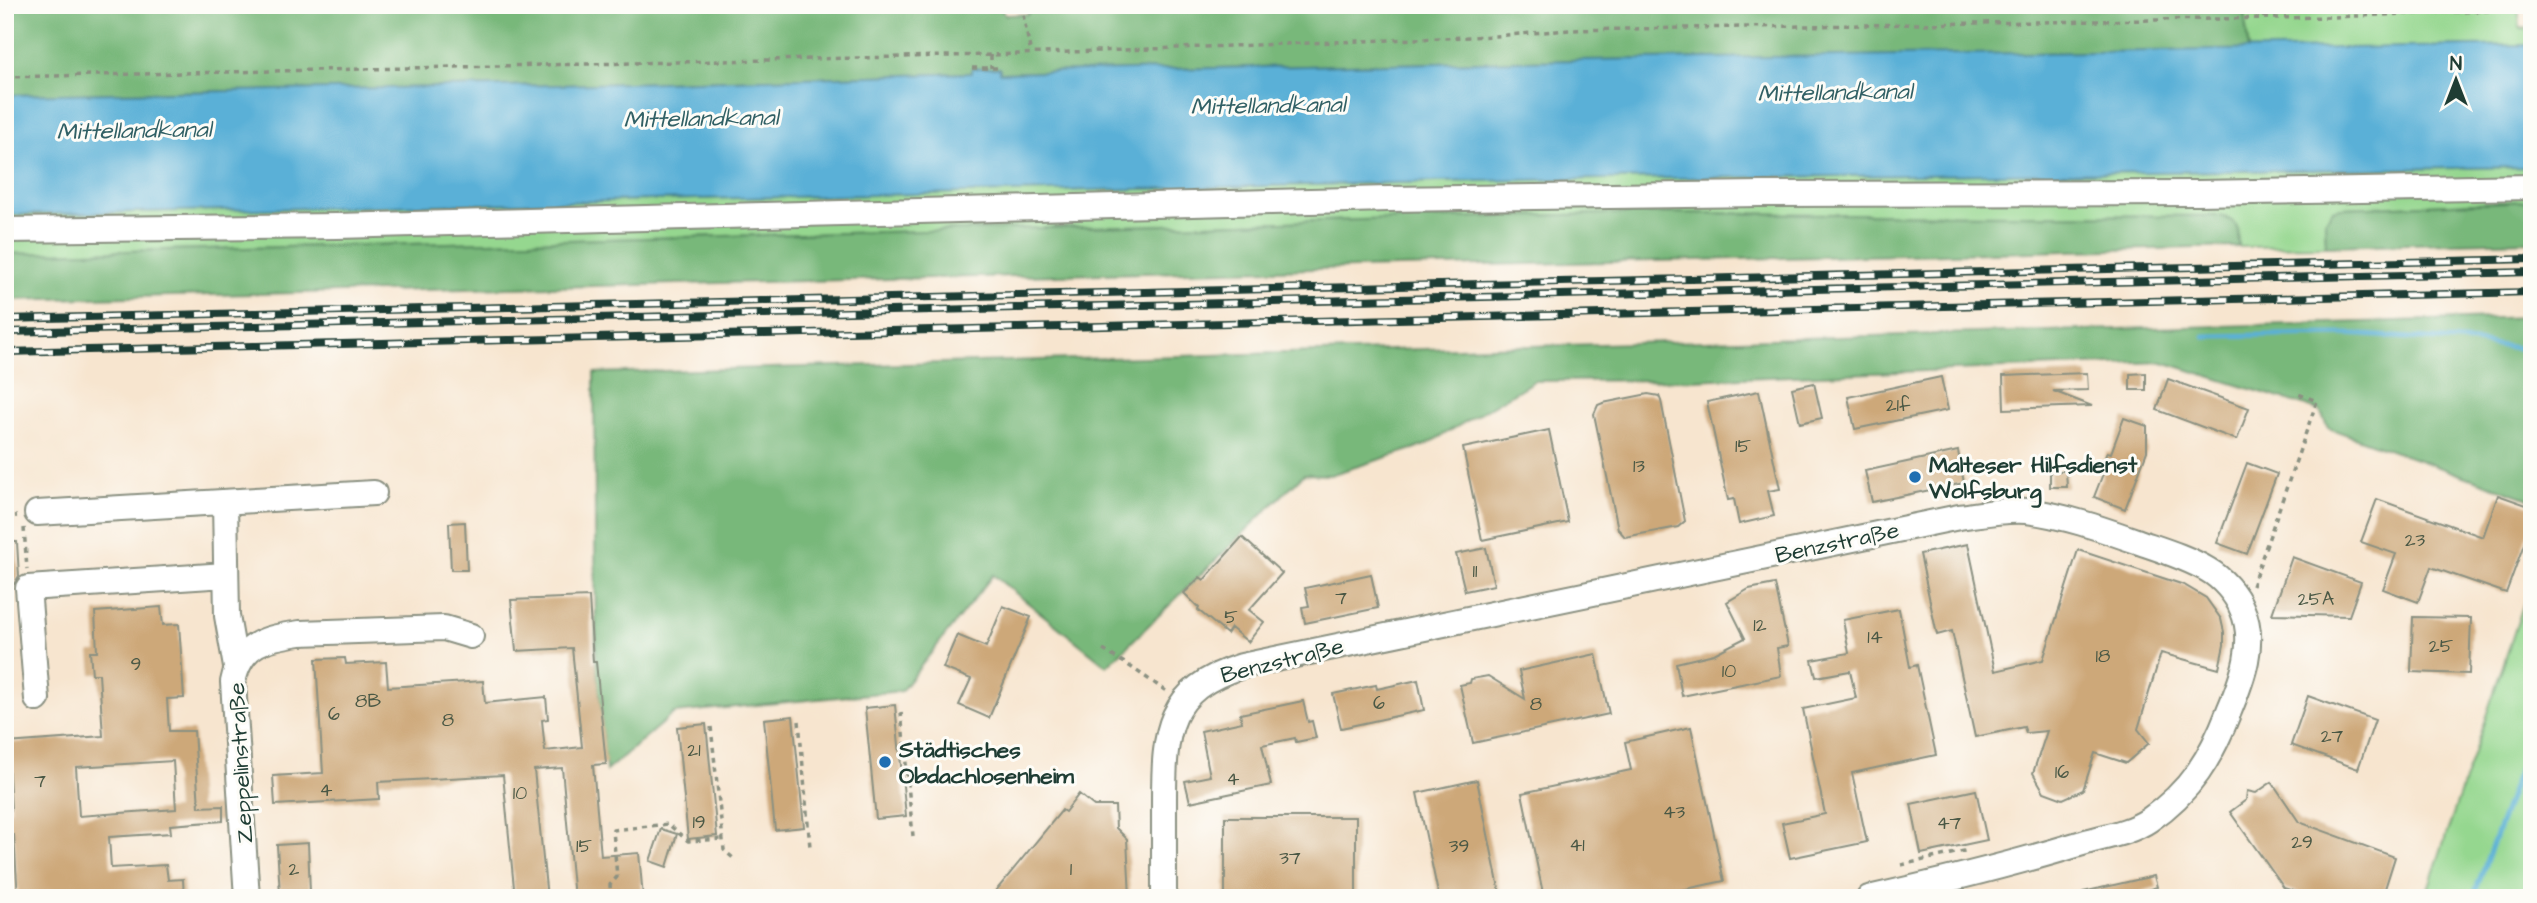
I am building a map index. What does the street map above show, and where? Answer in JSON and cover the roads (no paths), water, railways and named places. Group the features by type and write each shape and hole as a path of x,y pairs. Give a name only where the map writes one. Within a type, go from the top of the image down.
{"street":[{"path":"5,230 337,226 1388,199 1761,194 2198,193 2532,187"},
{"path":"30,514 374,493"},
{"path":"225,502 227,616 236,667"},
{"name":"Benzstraße","path":"1164,898 1166,749 1174,716 1194,690 1207,680 1231,670 1274,658 1996,511 2024,511 2062,517 2184,558 2210,571 2231,590 2243,610 2248,640 2243,677 2219,738 2200,773 2175,801 2137,827 1964,888 1869,898"},
{"path":"37,699 28,588 226,575"},
{"name":"Zeppelinstraße","path":"247,898 233,709 236,667 245,653 258,643 300,633 444,628 471,636"}],"water":[{"name":"Mittellandkanal","path":"2532,45 2532,167 1525,180 5,215 5,95 559,85 971,73 972,68 1000,68 1000,73 1522,61"}],"waterway":[{"path":"2204,336 2347,334 2475,342 2532,350"},
{"path":"2473,898 2532,735"}],"railway":[{"path":"5,319 2532,259"},
{"path":"5,332 2532,272"},
{"path":"5,352 2532,292"}],"place":[{"name":"Malteser Hilfsdienst Wolfsburg","path":"1915,477"},
{"name":"Städtisches Obdachlosenheim","path":"885,762"}]}
